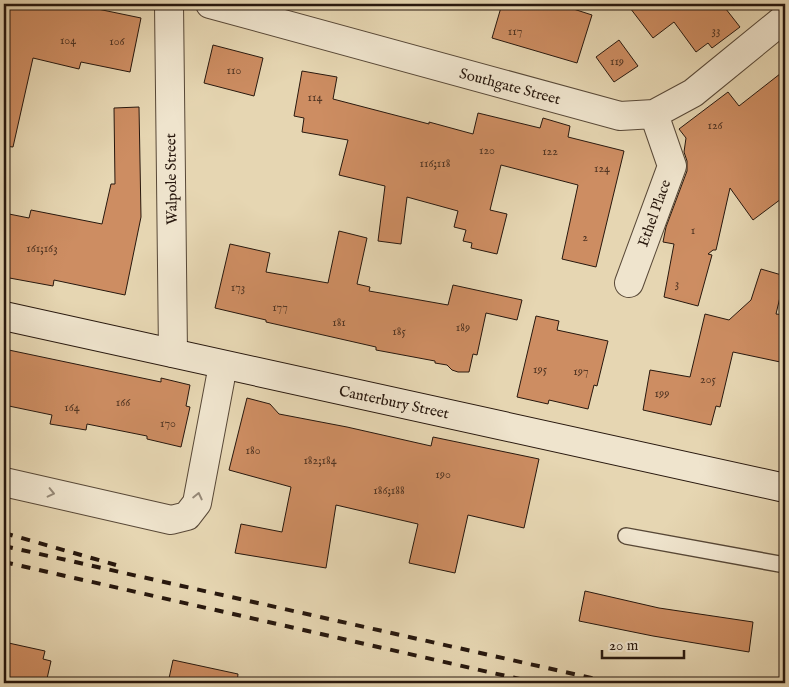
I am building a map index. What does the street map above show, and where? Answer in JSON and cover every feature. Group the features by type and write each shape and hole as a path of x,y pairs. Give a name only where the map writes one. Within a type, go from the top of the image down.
{"street":[{"name":"Walpole Street","path":"169,4 173,353"},
{"name":"Southgate Street","path":"210,4 620,116 654,114 693,93 785,18"},
{"path":"775,4 785,18"},
{"name":"Ethel Place","path":"629,283 672,166 654,114"},
{"name":"Canterbury Street","path":"4,316 785,488"},
{"path":"4,482 171,520 187,516 197,503 223,365"}],"lane":[{"path":"626,536 785,565"}],"building":[{"path":"9,4 89,4 88,7 141,18 130,72 81,62 79,69 33,58 13,147 4,146 4,23"},
{"path":"502,4 558,4 592,15 577,63 492,38"},
{"path":"627,4 722,4 740,27 712,48 708,43 696,52 674,22 653,38"},
{"path":"619,40 638,66 614,82 596,57"},
{"path":"213,45 263,58 254,96 204,83"},
{"path":"785,70 785,196 753,220 730,188 716,250 708,254 712,255 698,306 664,297 674,244 663,242 666,227 687,171 687,161 684,152 686,138 679,129 728,92 739,106"},
{"path":"302,71 337,77 333,99 429,124 429,122 473,134 478,113 540,128 543,118 570,126 568,137 624,151 596,267 562,259 578,185 501,165 490,210 507,214 497,254 471,248 472,243 463,241 466,230 454,227 458,211 407,197 401,244 378,241 385,186 339,175 348,140 302,132 304,118 294,116"},
{"path":"139,107 141,217 125,295 54,280 53,286 4,277 4,213 29,218 31,210 102,224 111,184 115,184 114,108"},
{"path":"339,231 367,238 357,284 370,287 369,291 448,305 453,285 522,300 517,320 486,313 477,355 473,354 469,372 458,372 452,370 447,365 435,363 435,361 376,350 376,347 266,322 266,320 215,308 230,244 270,253 266,272 328,283"},
{"path":"761,269 785,276 776,314 785,315 785,363 733,352 720,407 716,406 711,425 643,410 650,370 690,377 705,314 729,320 751,300"},
{"path":"536,316 559,321 557,330 608,341 597,386 594,385 588,409 549,400 548,404 517,397"},
{"path":"4,349 161,382 161,378 190,385 186,406 190,407 181,447 147,439 147,436 87,424 86,430 50,424 52,415 4,405"},
{"path":"247,398 270,404 279,414 431,446 433,437 539,459 524,528 468,515 455,573 409,563 418,524 336,505 326,568 235,553 241,524 282,532 291,487 229,470"},
{"path":"585,591 659,608 753,622 749,652 579,621"},
{"path":"4,642 45,651 43,659 51,661 46,683 4,683"},
{"path":"173,660 238,674 237,683 168,683"}],"railway":[{"path":"4,533 116,565"},
{"path":"4,546 614,683"},
{"path":"4,562 537,683"}]}
